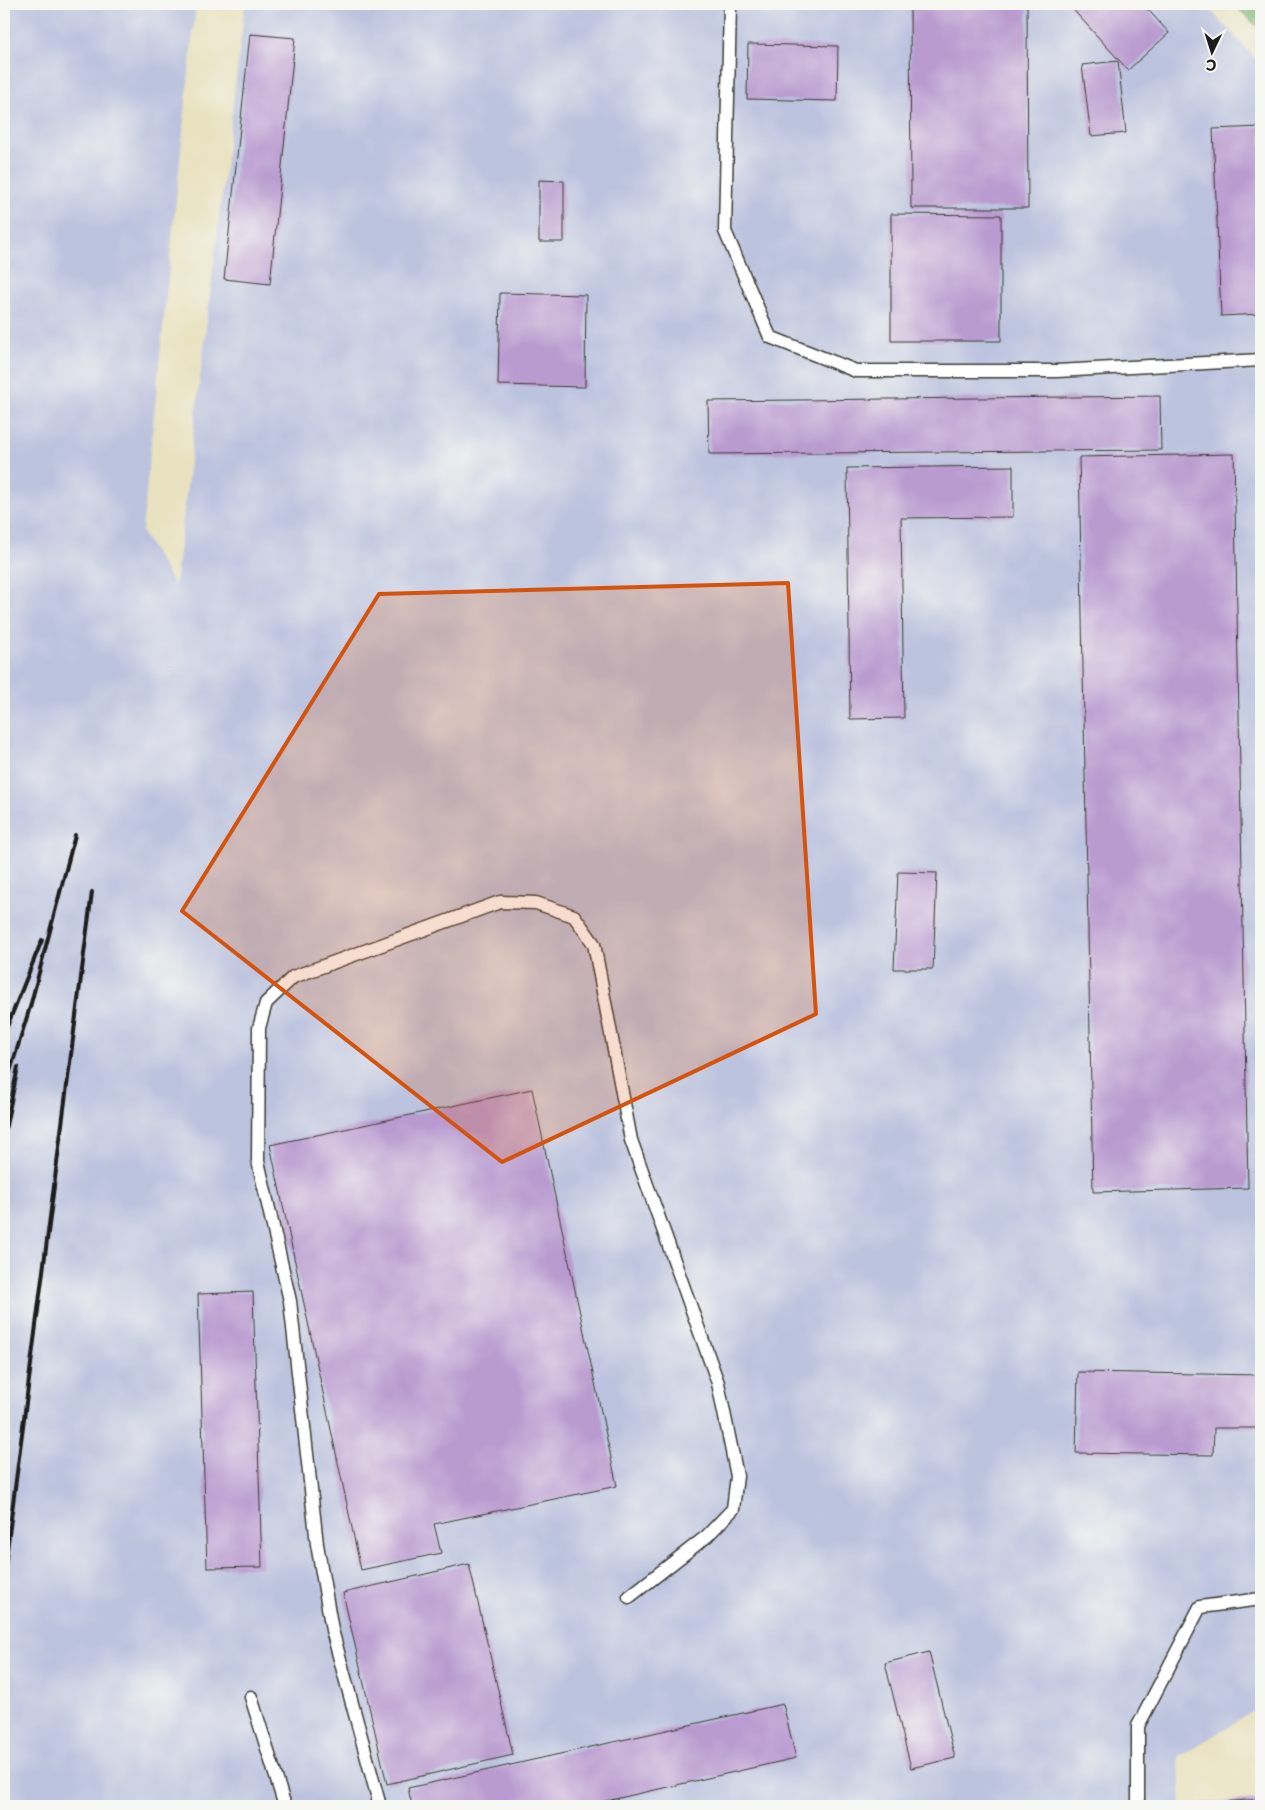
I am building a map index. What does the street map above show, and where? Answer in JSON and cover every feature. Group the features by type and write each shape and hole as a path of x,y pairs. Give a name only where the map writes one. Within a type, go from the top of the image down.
{"lane":[{"path":"730,4 725,232 770,337 856,371 1057,371 1261,360"},
{"path":"380,1806 332,1630 317,1544 290,1301 258,1161 259,1028 266,1003 293,977 500,902 536,903 574,916 594,944 631,1140 718,1383 737,1476 733,1509 707,1536 629,1597"},
{"path":"1138,1806 1138,1726 1200,1607 1261,1599"},
{"path":"251,1697 285,1806"}],"highlighted area":[{"path":"788,583 816,1014 502,1162 182,911 379,594"}],"shaded area":[{"path":"4,4 196,4 142,532 175,586 245,4 1204,4 1261,64 1261,1706 1179,1757 1181,1806 4,1806"}],"green space":[{"path":"1233,4 1261,4 1261,30"}],"building":[{"path":"910,4 1027,4 1028,208 911,208"},
{"path":"1068,4 1143,4 1169,33 1128,70"},
{"path":"250,34 295,38 270,284 224,279"},
{"path":"748,44 838,46 837,101 747,99"},
{"path":"1118,61 1126,133 1091,136 1082,65"},
{"path":"1261,127 1261,314 1221,316 1213,129"},
{"path":"539,180 564,181 564,242 539,242"},
{"path":"891,214 1001,215 1001,341 891,341"},
{"path":"500,293 586,295 585,387 498,385"},
{"path":"1160,396 1161,450 709,454 708,401"},
{"path":"1234,454 1248,1188 1093,1192 1079,457"},
{"path":"1013,466 1013,517 901,518 904,718 850,719 847,468"},
{"path":"898,872 937,873 933,969 894,969"},
{"path":"532,1089 617,1486 434,1524 441,1553 361,1570 270,1145"},
{"path":"253,1292 262,1567 207,1568 198,1294"},
{"path":"1078,1372 1261,1375 1261,1428 1214,1428 1213,1455 1076,1453"},
{"path":"469,1564 513,1755 387,1784 343,1593"},
{"path":"929,1652 955,1758 911,1768 885,1663"},
{"path":"783,1704 796,1758 584,1806 412,1806 408,1788"},
{"path":"1261,1799 1261,1806 1194,1806 1193,1804"}],"railway":[{"path":"4,1091 30,1007 75,835"},
{"path":"4,1573 92,892"},
{"path":"4,1034 42,940"},
{"path":"4,1135 18,1067"}]}
